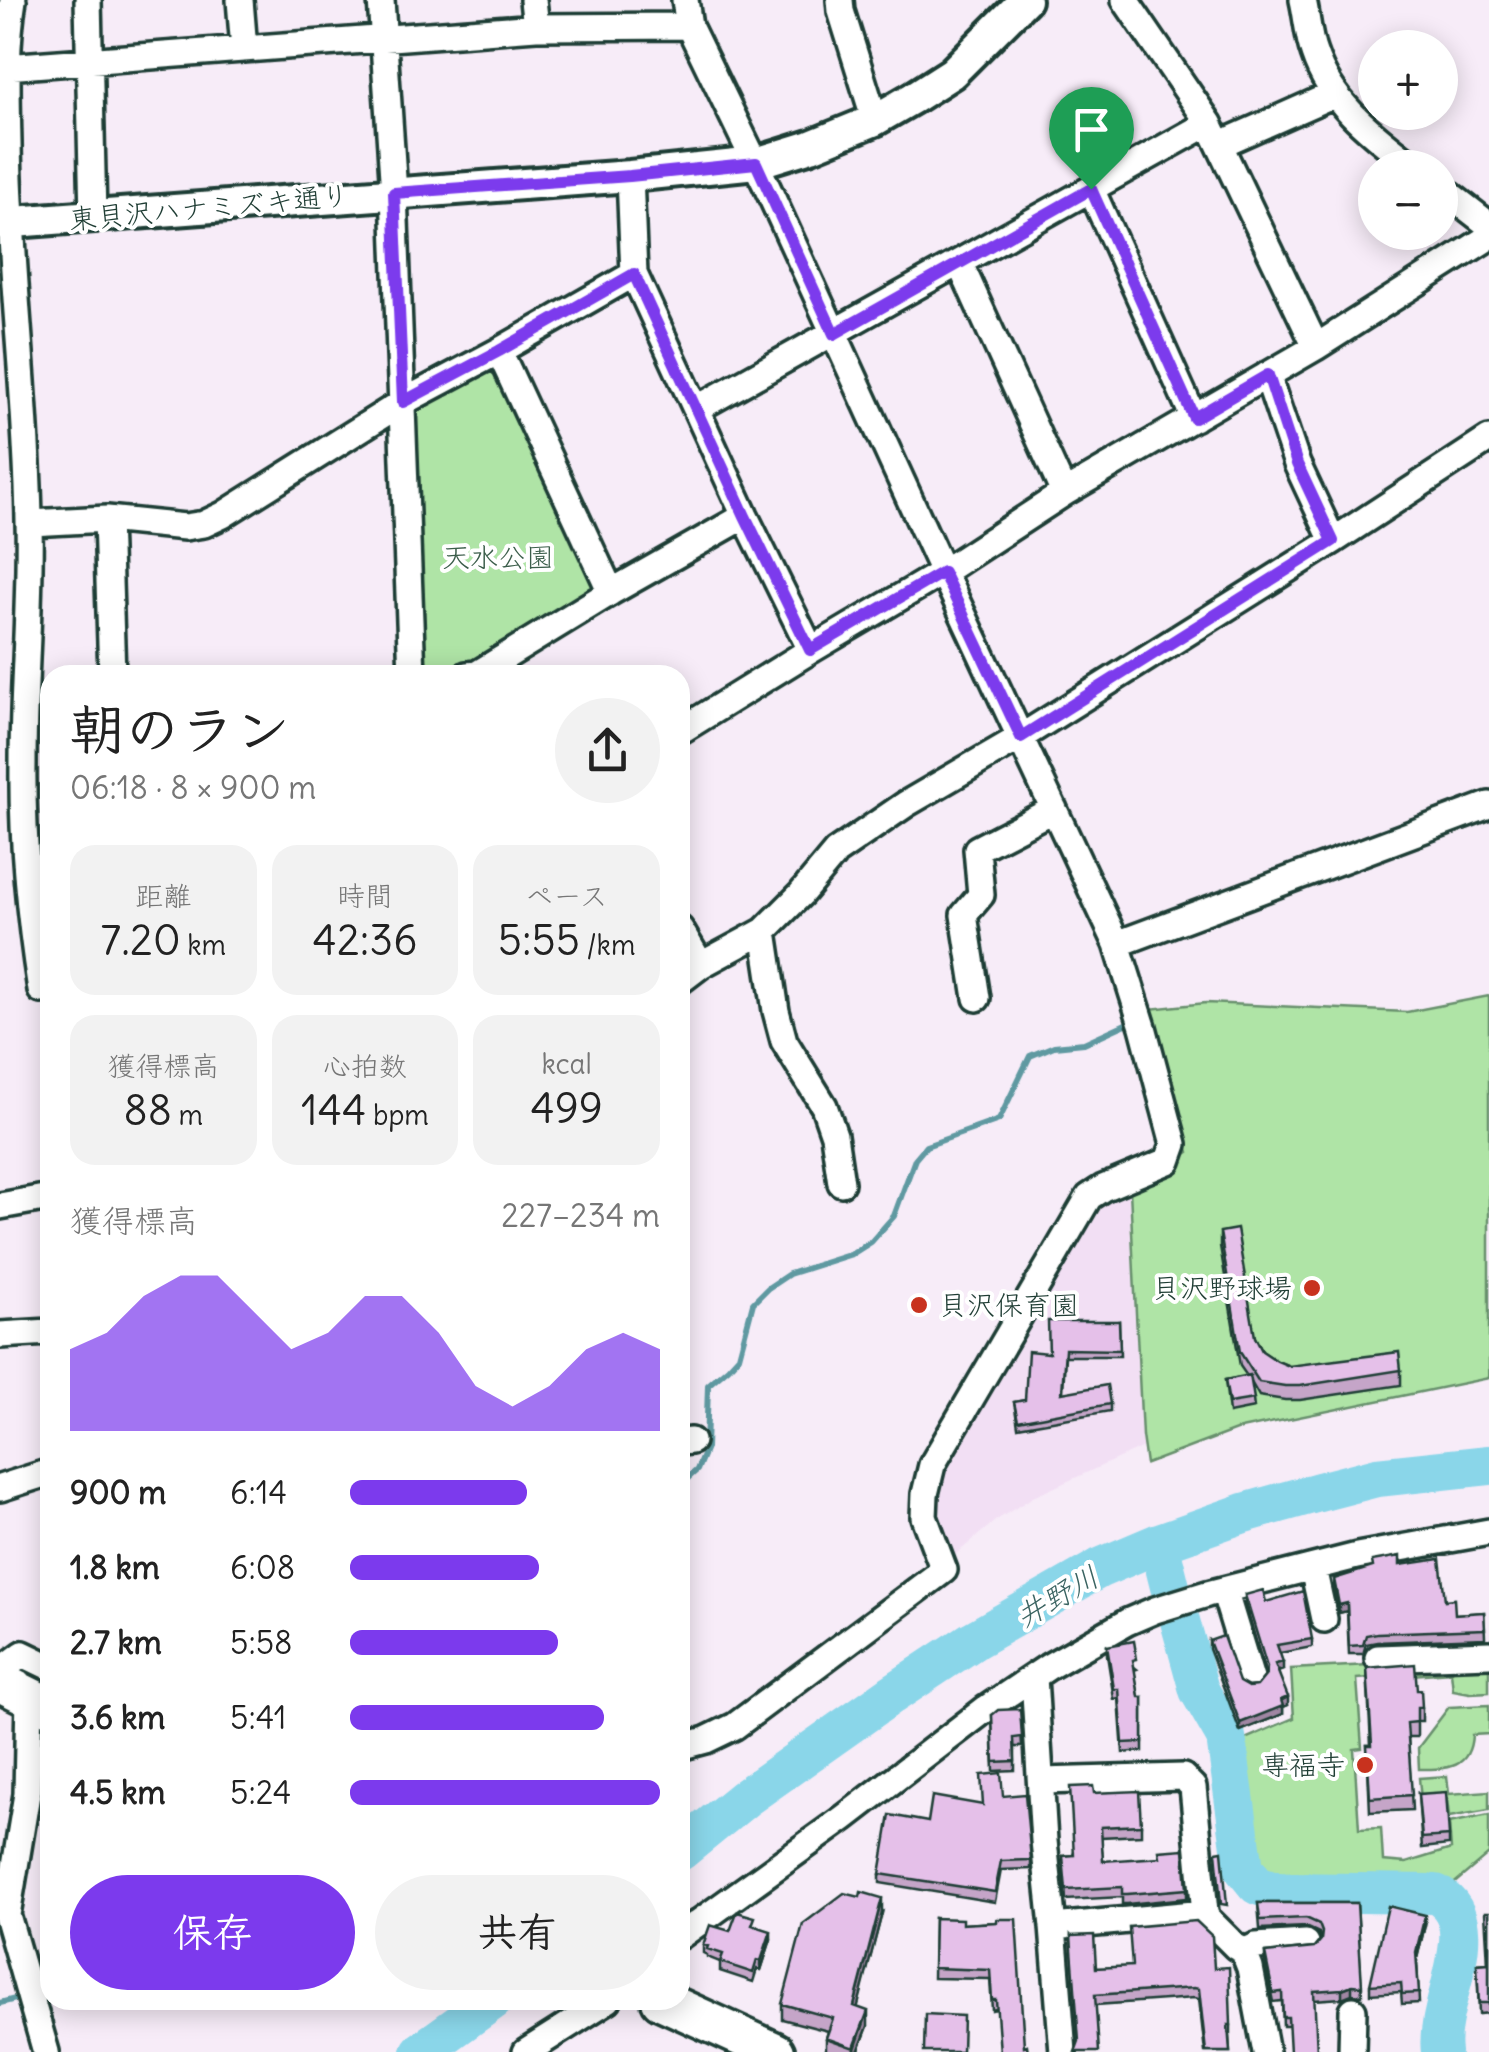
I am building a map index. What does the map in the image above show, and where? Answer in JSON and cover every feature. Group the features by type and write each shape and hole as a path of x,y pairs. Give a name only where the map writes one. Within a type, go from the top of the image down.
{"main road":[{"path":"675,2010 721,2041 775,2052"}],"street":[{"path":"13,0 6,67 4,223 30,523 22,764 24,855 40,915"},
{"path":"88,0 93,217"},
{"path":"240,0 244,49"},
{"path":"381,0 394,193 412,665"},
{"path":"533,0 536,27"},
{"path":"686,0 688,26 756,163 1117,944 1144,1026 1174,1144 1168,1161 1090,1197 932,1465 924,1518 944,1570 734,1726 690,1745"},
{"path":"840,0 874,120"},
{"name":"東貝沢ハナミズキ通り","path":"4,223 756,163 874,120 952,73 1025,0"},
{"path":"1124,0 1215,134 1316,346"},
{"path":"1303,0 1314,54 1334,94 1363,126 1393,150"},
{"path":"6,67 536,27 688,26"},
{"path":"698,408 1091,189 1215,134 1334,94"},
{"path":"630,176 634,274 810,650"},
{"path":"1091,189 1194,418"},
{"path":"1458,200 1489,225"},
{"path":"690,725 1489,237"},
{"path":"960,264 1064,493"},
{"path":"30,523 106,519 186,527 224,516 403,402 634,274"},
{"path":"499,351 610,592"},
{"path":"1268,375 1297,464 1333,541"},
{"path":"690,974 764,931 836,852 906,804 1021,737 1489,439"},
{"path":"492,665 610,592 745,516"},
{"path":"106,519 112,665"},
{"path":"1117,944 1489,805"},
{"path":"977,998 964,915 981,895 977,850 1054,809"},
{"path":"764,931 784,1041 824,1106 834,1135 840,1183"},
{"path":"690,945 702,965"},
{"path":"0,1206 40,1199"},
{"path":"0,1335 40,1333"},
{"path":"0,1488 40,1475"},
{"path":"690,1929 987,1708 1126,1622 1224,1590 1392,1548 1489,1532"},
{"path":"1313,1568 1324,1619"},
{"path":"1224,1590 1252,1680"},
{"path":"0,1671 22,1654 32,1688 27,1794 8,1914 46,2052"},
{"path":"1378,1658 1489,1654"},
{"path":"1034,1676 1062,2052"},
{"path":"1042,1781 1183,1777 1193,1787 1206,1918 1243,1952 1250,1968 1266,2052"},
{"path":"1053,1927 1205,1913"},
{"path":"1243,1952 1256,1946 1306,1944"},
{"path":"526,2052 592,2010"},
{"path":"1352,2052 1353,2010"}],"shaded area":[{"path":"1130,1190 1143,1447 1033,1497 995,1521 955,1555 948,1555 931,1510 933,1483 1093,1202"}],"green space":[{"name":"天水公園","path":"490,366 498,371 597,583 593,595 473,665 423,662 413,411 418,402"},
{"name":"貝沢野球場","path":"1489,996 1489,1378 1236,1430 1146,1464 1130,1190 1189,1152 1149,1009 1206,1003 1407,1012"},
{"path":"1489,1659 1489,1692 1453,1690 1451,1672 1357,1679 1362,1748 1354,1749 1359,1829 1381,1828 1383,1861 1406,1863 1451,1849 1449,1823 1489,1815 1489,1854 1450,1887 1429,1883 1276,1880 1263,1869 1253,1847 1238,1742 1294,1718 1291,1669"},
{"path":"1489,1705 1489,1734 1472,1735 1462,1761 1448,1767 1419,1769 1418,1748 1449,1707"},
{"path":"1447,1776 1449,1794 1489,1791 1489,1810 1449,1817 1447,1798 1421,1800 1419,1778"}],"building":[{"path":"1237,1229 1255,1337 1262,1351 1289,1366 1399,1352 1401,1370 1300,1386 1259,1382 1240,1352 1220,1232"},
{"path":"1048,1321 1119,1321 1120,1350 1065,1349 1062,1393 1107,1385 1110,1404 1018,1421 1014,1402 1025,1400 1028,1351 1049,1353"},
{"path":"1250,1375 1254,1399 1229,1403 1225,1380"},
{"path":"1400,1556 1400,1565 1440,1559 1445,1600 1454,1599 1455,1614 1484,1612 1485,1629 1377,1633 1366,1635 1363,1645 1349,1646 1347,1603 1339,1605 1334,1579 1373,1567 1372,1561"},
{"path":"1263,1590 1266,1602 1303,1591 1312,1639 1277,1645 1283,1662 1275,1664 1288,1697 1281,1700 1283,1706 1240,1723 1209,1641 1223,1636 1239,1682 1257,1686 1267,1667 1245,1595"},
{"path":"1134,1641 1137,1659 1133,1660 1139,1697 1143,1697 1143,1742 1123,1743 1119,1689 1114,1689 1107,1646"},
{"path":"1415,1664 1422,1707 1417,1707 1417,1722 1407,1723 1412,1795 1370,1798 1367,1745 1372,1745 1367,1668"},
{"path":"1020,1709 1022,1737 1014,1738 1015,1761 994,1762 992,1715 998,1710"},
{"path":"1001,1773 1003,1796 1025,1794 1031,1860 1001,1861 995,1892 880,1874 890,1815 928,1822 932,1796 983,1805 981,1775"},
{"path":"1093,1786 1094,1793 1139,1791 1141,1825 1101,1827 1103,1861 1160,1857 1159,1851 1184,1849 1187,1889 1127,1894 1122,1894 1122,1887 1066,1890 1063,1856 1074,1855 1070,1787"},
{"path":"1446,1792 1449,1836 1422,1838 1418,1794"},
{"path":"1222,1851 1227,1905 1221,1904 1216,1852"},
{"path":"861,1892 882,1898 854,2006 868,2011 854,2048 826,2038 833,2018 782,2004 803,1924 844,1893 860,1897"},
{"path":"1258,1903 1357,1903 1362,1986 1314,1991 1317,2052 1290,2052 1282,1992 1273,1993 1265,1953 1314,1948 1321,1940 1319,1924 1306,1918 1260,1920"},
{"path":"1388,1906 1425,1915 1416,1952 1419,1993 1402,1994 1401,1983 1370,1985"},
{"path":"737,1912 755,1917 752,1925 771,1931 753,1973 720,1962 723,1954 703,1945 710,1925 730,1931"},
{"path":"1485,1912 1489,1912 1489,2003 1479,2003 1477,1964 1488,1963"},
{"path":"934,1918 962,1919 962,1924 1016,1919 1024,2046 1027,2045 1028,2052 1000,2052 990,1970 933,1968"},
{"path":"1196,1921 1212,1936 1214,1968 1229,1967 1230,2052 1206,2052 1199,1989 1194,1988 1095,1995 1099,2052 1075,2052 1079,2041 1071,1936 1094,1935 1096,1968 1132,1966 1129,1927"},
{"path":"925,2014 963,2016 962,2052 924,2052"}],"waterway":[{"path":"690,1476 697,1470 706,1448 708,1385 739,1356 753,1303 789,1274 852,1254 871,1242 894,1216 915,1159 926,1146 999,1120 1030,1056 1054,1046 1084,1043 1128,1023"},
{"name":"井野川","path":"690,1843 745,1798 891,1695 974,1640 1100,1568 1244,1513 1319,1492 1377,1477 1489,1465"},
{"path":"1159,1543 1170,1587"},
{"path":"1180,1621 1199,1690 1226,1737 1244,1869 1257,1885 1278,1892 1436,1894 1451,1907 1458,1924 1459,1944 1441,2032 1441,2052"},
{"path":"35,1993 40,1991"},
{"path":"0,2003 23,1997"},
{"path":"458,2010 465,2020"},
{"name":"井野川","path":"421,2052 479,2010"}],"place":[{"name":"貝沢野球場","path":"1312,1288"},
{"name":"貝沢保育園","path":"919,1305"},
{"name":"専福寺","path":"1365,1765"}],"route":[{"path":"756,163 834,334 1091,189 1194,418 1268,375 1297,464 1333,541 1021,737 943,572 810,650 634,274 403,402 394,193 756,163"}]}
